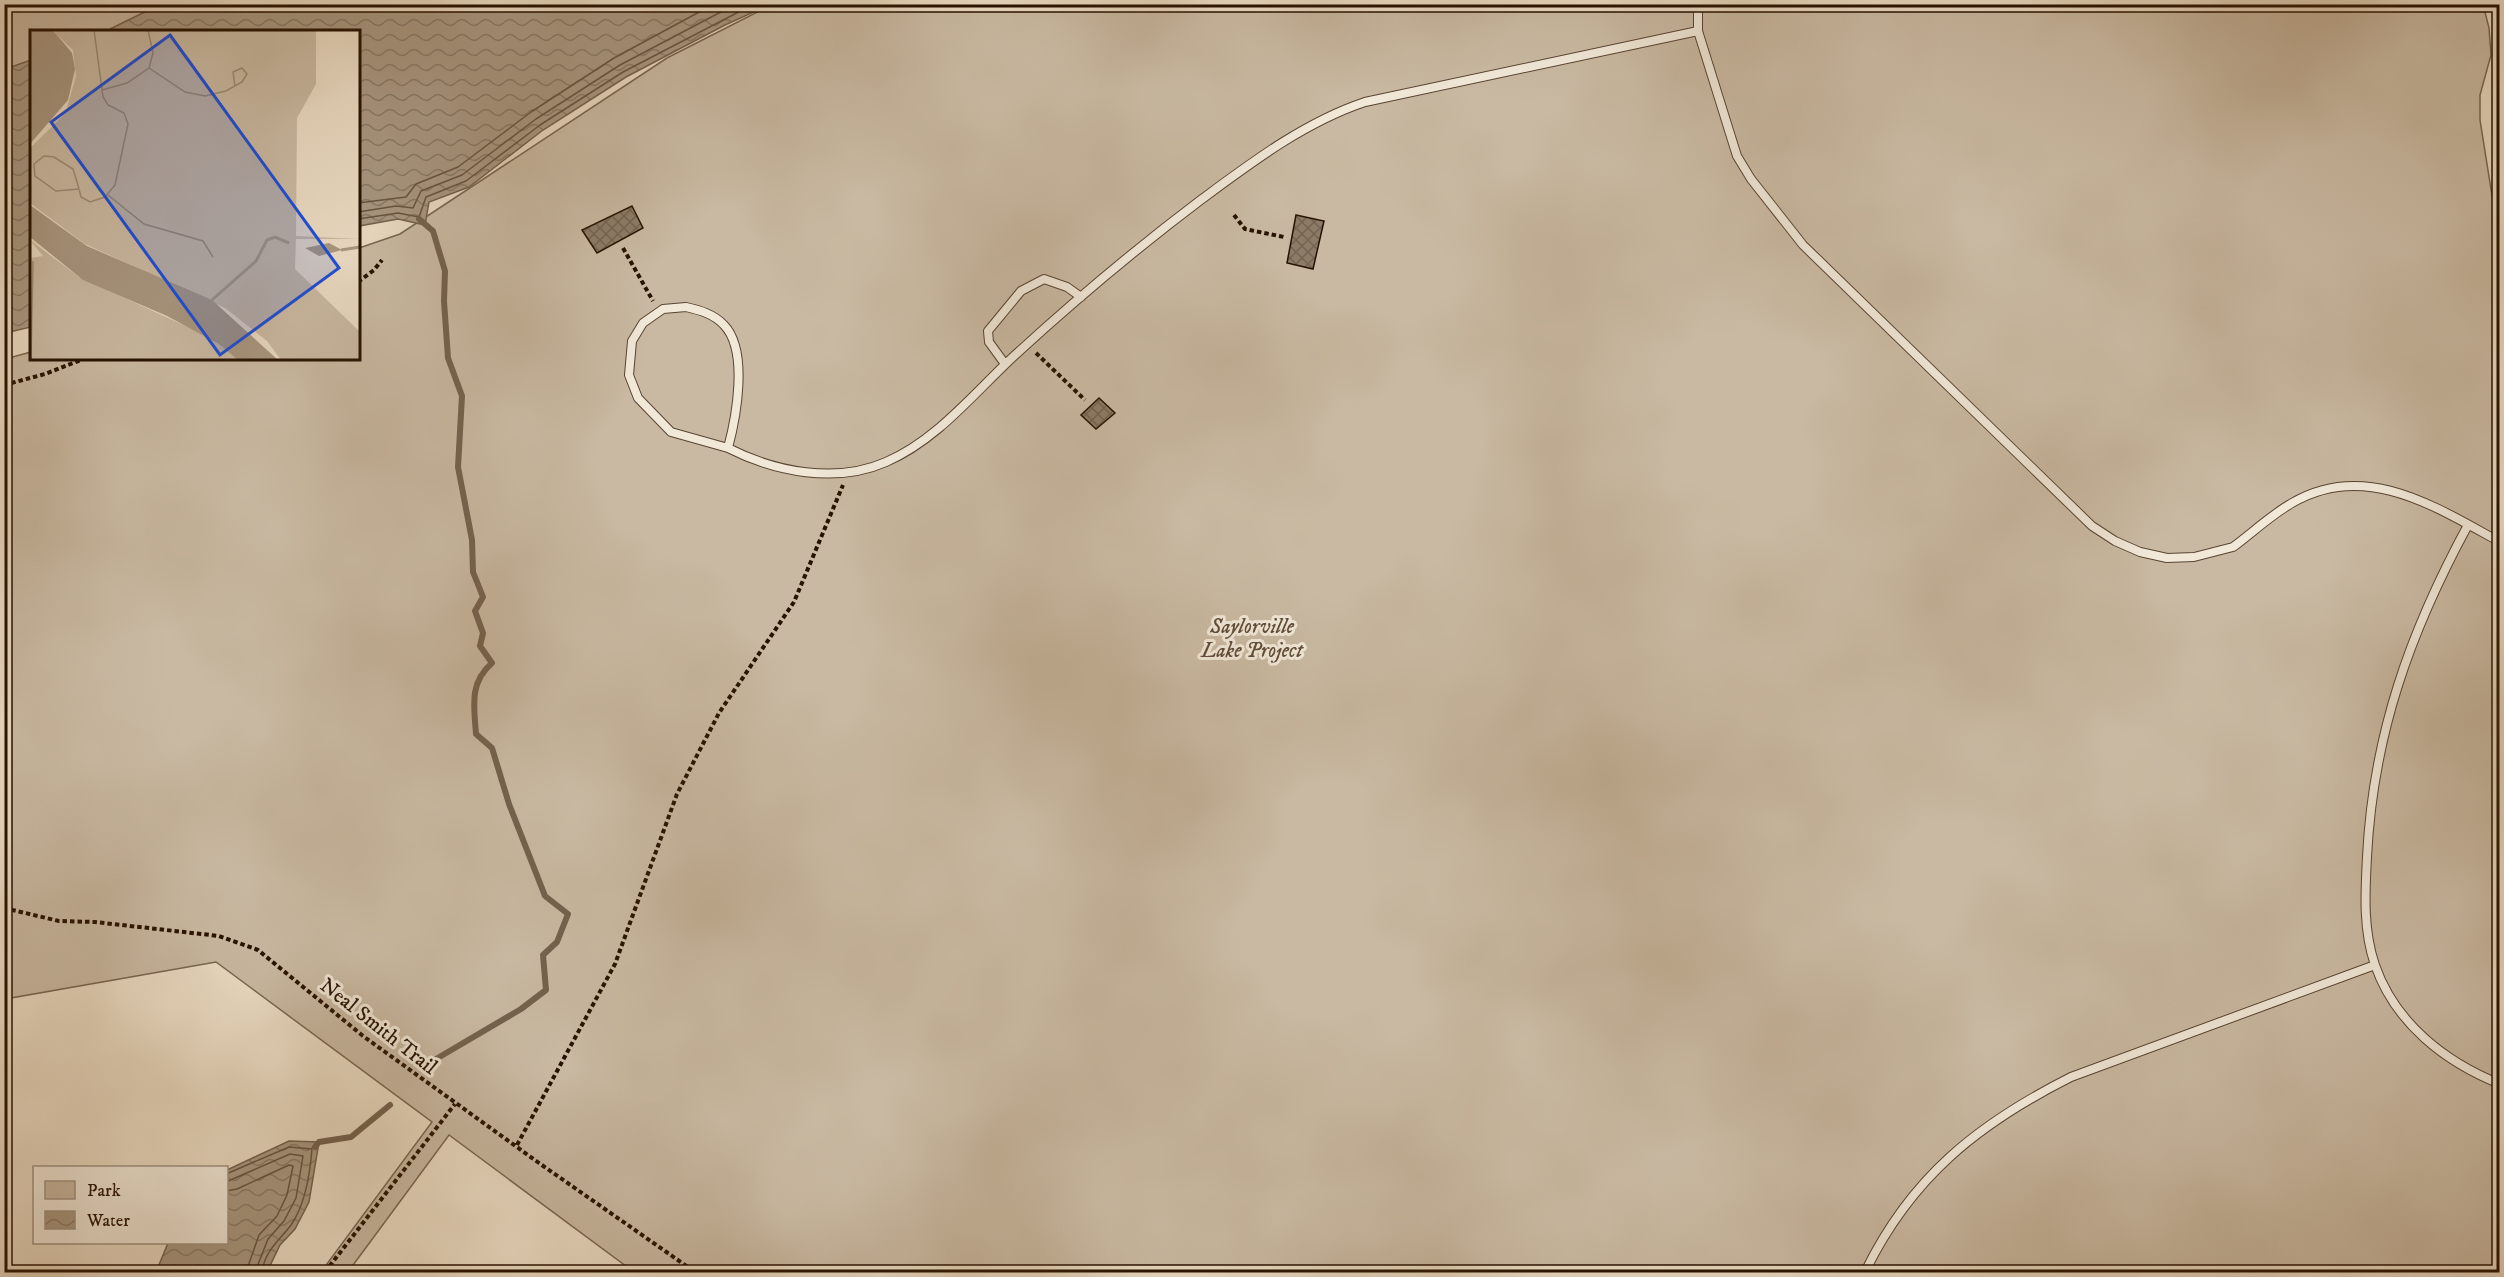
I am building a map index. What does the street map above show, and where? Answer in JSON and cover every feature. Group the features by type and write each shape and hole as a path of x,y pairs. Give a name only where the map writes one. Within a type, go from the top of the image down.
{"lane":[{"path":"1698,4 1698,31 1737,156 1751,179 1803,245 2092,526 2115,542 2140,552 2167,558 2194,558 2221,552 2233,547 2293,502 2330,489 2351,486 2376,487 2410,495 2499,542"},
{"path":"729,448 738,410 739,375 731,339 724,325 705,312 686,307 663,309 644,323 632,341 629,375 638,398 671,432 729,448 756,462 800,471 847,473 885,463 923,442 1005,364 1081,297 1225,182 1261,156 1343,109 1365,102 1698,31"},
{"path":"1005,364 990,342 988,330 1021,291 1044,279 1061,284 1081,297"},
{"path":"2468,525 2445,566 2409,648 2382,733 2369,816 2366,922 2375,965 2402,1015 2430,1045 2464,1068 2499,1084"},
{"path":"1864,1272 1898,1214 1927,1177 1986,1126 2028,1100 2071,1077 2375,965"}],"path":[{"path":"1234,215 1245,229 1284,237"},
{"path":"623,248 659,312"},
{"path":"360,280 374,270 382,260"},
{"path":"1027,344 1085,400"},
{"path":"4,385 45,374 81,360"},
{"path":"517,1145 615,964 677,794 719,713 794,602 841,494 847,473"},
{"name":"Neal Smith Trail","path":"4,908 60,921 95,922 219,936 242,942 276,963 363,1036 455,1104 517,1145 695,1272"},
{"path":"325,1272 455,1104"}],"green space":[{"name":"Saylorville Lake Project","path":"2483,4 2489,28 2491,55 2480,95 2480,120 2494,208 2500,202 2499,1272 634,1272 449,1135 348,1272 321,1272 432,1122 216,962 5,999 5,359 30,352 30,360 360,360 360,248 400,234 667,58 771,5"},
{"path":"5,5 223,5 158,30 30,30 30,72 5,80"}],"water":[{"path":"161,4 769,4 626,77 543,130 469,187 429,202 425,225 398,219 360,226 360,30 108,30"},
{"path":"30,60 30,327 5,333 5,69"},
{"path":"289,1141 319,1142 309,1202 295,1229 280,1245 267,1272 156,1272 168,1244 228,1244 228,1170"}],"building":[{"path":"632,206 643,228 597,253 582,230"},
{"path":"1296,215 1324,221 1313,269 1287,263"},
{"path":"1099,398 1115,413 1096,429 1081,415"}],"waterway":[{"path":"419,219 433,231 445,271 444,301 448,358 462,396 458,467 472,540 473,572 483,597 475,611 483,633 480,646 492,663 476,687 474,705 476,734 492,748 509,804 545,896 568,914 557,942 543,955 546,990 521,1009 436,1059"},
{"path":"315,1147 319,1142 351,1137 390,1105"}]}
